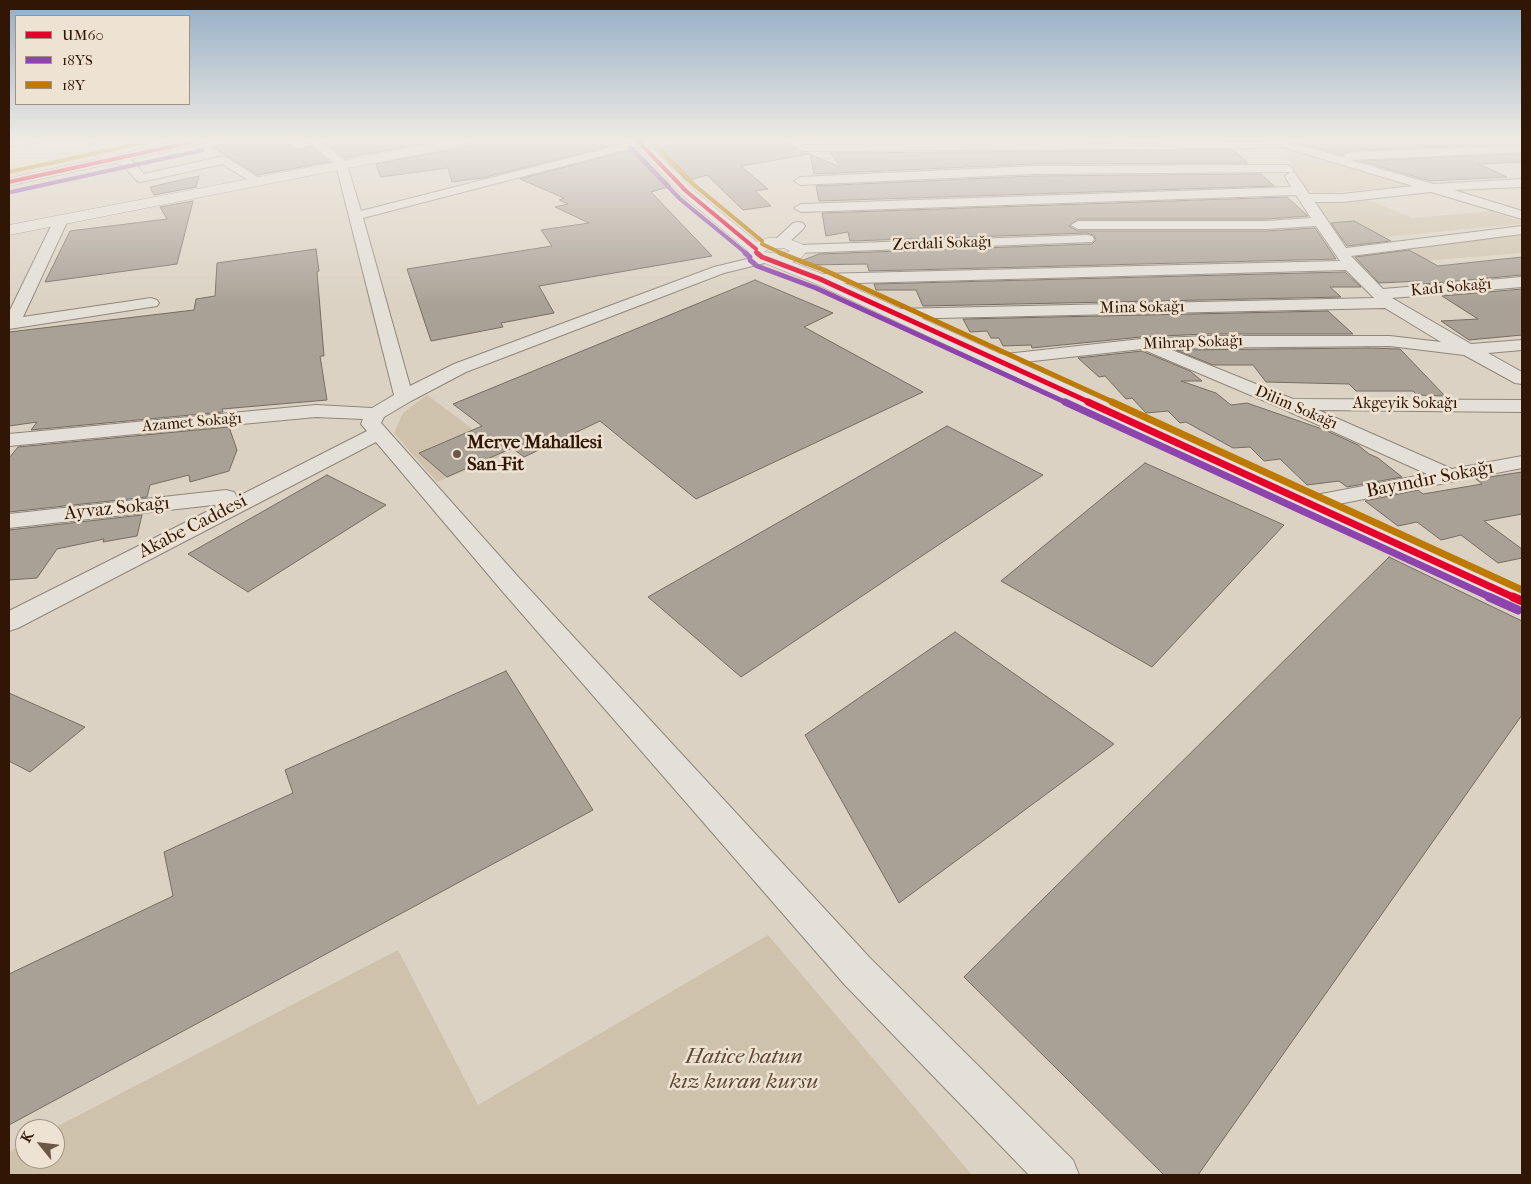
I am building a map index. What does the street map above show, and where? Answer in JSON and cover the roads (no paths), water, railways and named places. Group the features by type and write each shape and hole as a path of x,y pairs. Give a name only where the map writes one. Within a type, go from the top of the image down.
{"street":[{"path":"9,230 186,195"},
{"path":"350,195 404,397"},
{"path":"356,216 437,195"},
{"path":"691,195 760,253 1522,601"},
{"path":"709,195 749,232 789,246 820,279 1118,272 1346,259 1522,230"},
{"path":"802,195 798,226 789,246 788,258 760,253 460,368 404,397 375,424 512,586 857,971 1058,1175"},
{"path":"1056,195 1078,225 1267,225 1320,222"},
{"path":"801,208 1058,198 1226,195"},
{"path":"1304,195 1346,259 1384,298 1468,350 1522,379"},
{"path":"1315,195 1342,198 1366,195"},
{"path":"1455,195 1522,215"},
{"path":"60,220 11,324 151,303"},
{"name":"Zerdali Sokağı","path":"789,246 1090,242 1078,225"},
{"path":"749,232 780,231 798,226"},
{"path":"760,253 762,245 789,246"},
{"path":"1106,259 1118,272"},
{"name":"Kadı Sokağı","path":"1384,298 1522,282"},
{"name":"Mina Sokağı","path":"895,314 1384,298"},
{"name":"Mihrap Sokağı","path":"997,360 1141,344 1205,341 1390,341 1468,350"},
{"name":"Dilim Sokağı","path":"1141,344 1288,404 1450,476"},
{"path":"1468,350 1522,345"},
{"name":"Akgeyik Sokağı","path":"1288,404 1522,406"},
{"name":"Azamet Sokağı","path":"13,444 316,411 375,424"},
{"name":"Akabe Caddesi","path":"9,605 375,424"},
{"name":"Akabe Caddesi","path":"9,622 375,424"},
{"name":"Bayındır Sokağı","path":"1308,503 1522,462"},
{"name":"Ayvaz Sokağı","path":"9,521 226,497"}],"place":[{"name":"Merve Mahallesi San-Fit","path":"457,454"}],"park label":[{"name":"Hatice hatun kız kuran kursu","path":"744,1070"}]}
